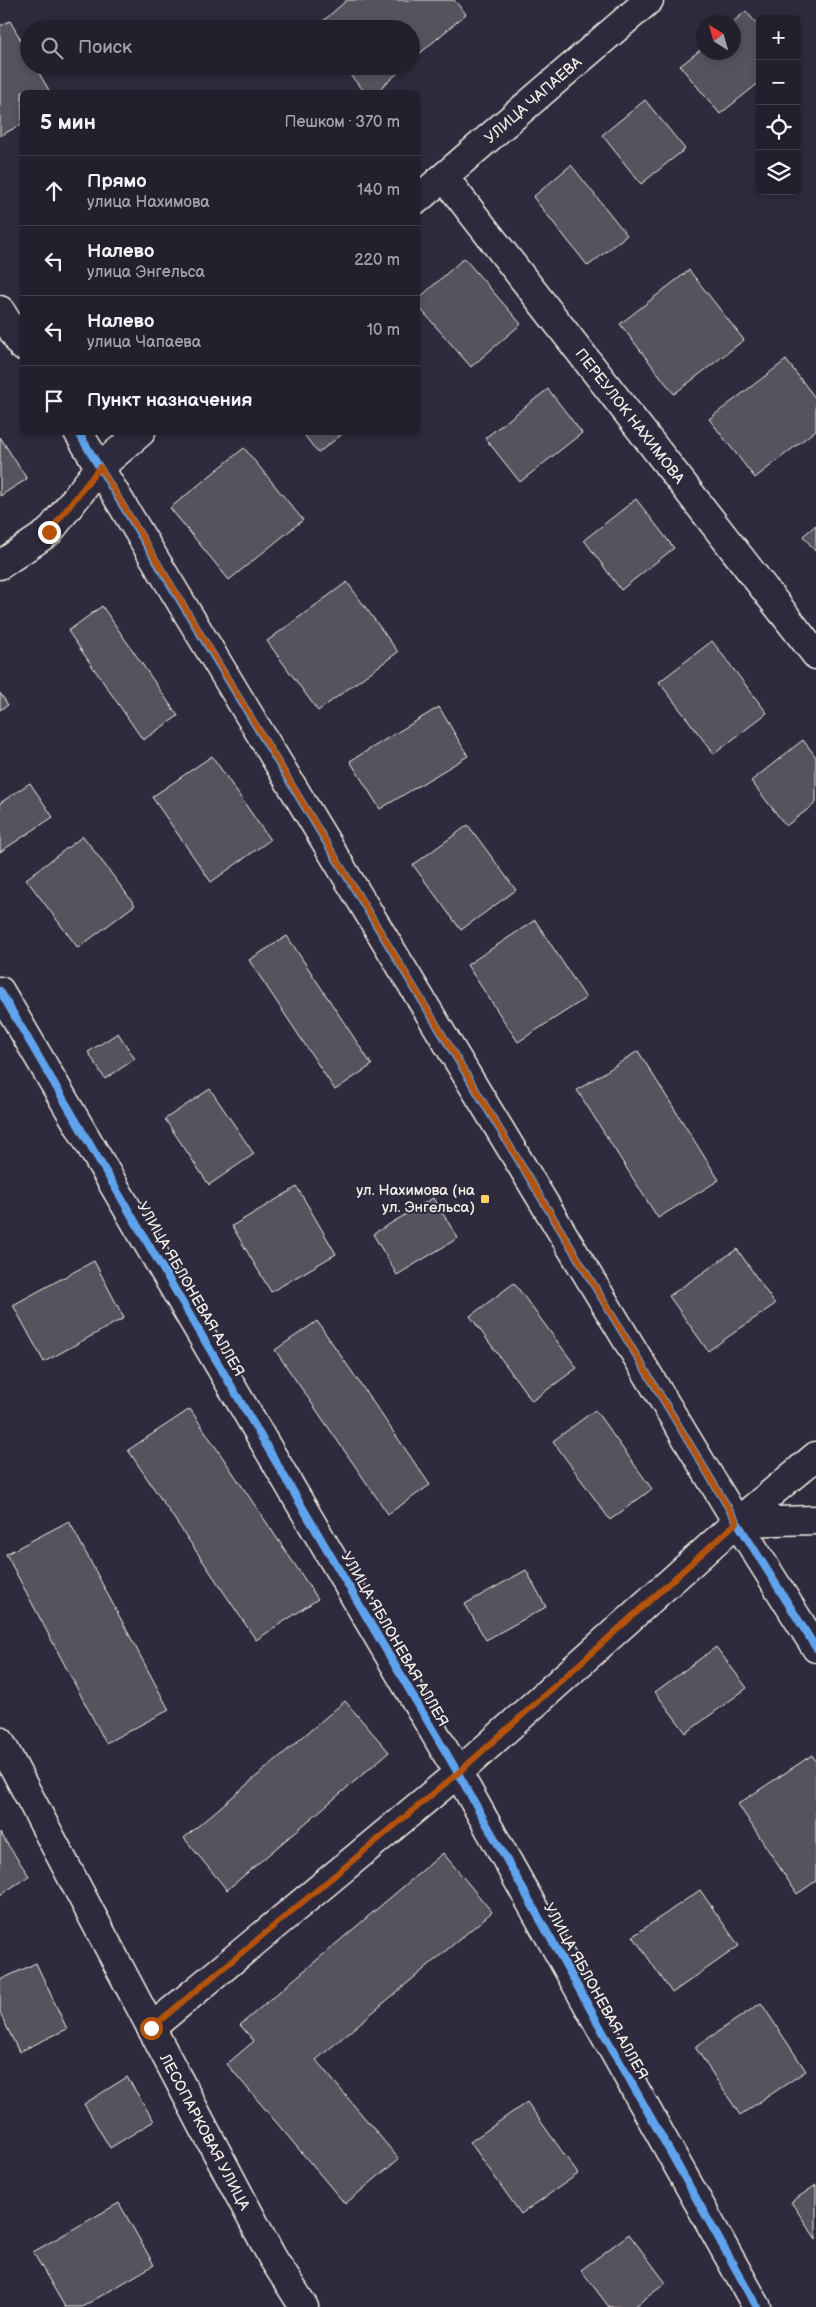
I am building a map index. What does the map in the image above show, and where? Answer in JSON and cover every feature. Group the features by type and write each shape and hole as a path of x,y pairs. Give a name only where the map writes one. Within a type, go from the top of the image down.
{"street":[{"name":"УЛИЦА ЧАПАЕВА","path":"420,197 649,0"},
{"name":"ПЕРЕУЛОК НАХИМОВА","path":"444,177 816,655"},
{"path":"0,310 20,343"},
{"path":"80,435 737,1522 816,1648"},
{"path":"0,565 49,532 100,467 137,435"},
{"name":"УЛИЦА ЯБЛОНЕВАЯ АЛЛЕЯ","path":"0,991 458,1773 757,2307"},
{"path":"151,2028 458,1773 737,1522 816,1456"},
{"path":"737,1522 816,1520"},
{"name":"ЛЕСОПАРКОВАЯ УЛИЦА","path":"0,1741 272,2258 304,2307"}],"building":[{"path":"347,0 454,0 466,14 420,53 420,20 324,20"},
{"path":"746,11 756,23 756,85 720,114 680,66 696,53 696,60 741,60 741,15"},
{"path":"10,21 20,38 20,75 40,75 49,90 20,90 20,125 0,136 0,26"},
{"path":"350,75 396,75 378,90 363,90"},
{"path":"645,100 685,149 641,184 602,135"},
{"path":"571,165 627,235 588,266 533,197"},
{"path":"464,258 521,324 471,367 420,308 420,297"},
{"path":"689,270 744,340 674,394 620,324"},
{"path":"786,360 816,399 816,430 755,478 709,419"},
{"path":"548,389 582,433 520,482 485,438"},
{"path":"304,435 341,435 318,453"},
{"path":"0,437 27,479 0,496"},
{"path":"244,448 303,520 229,580 170,508"},
{"path":"636,499 674,548 621,590 584,540"},
{"path":"816,525 816,552 803,536"},
{"path":"347,582 398,652 318,711 267,641"},
{"path":"102,606 178,716 143,740 68,631"},
{"path":"712,641 767,713 714,754 659,682"},
{"path":"0,693 8,705 0,710"},
{"path":"439,707 468,756 380,809 350,761"},
{"path":"803,740 816,757 816,803 786,826 751,781"},
{"path":"212,756 270,840 211,882 152,797"},
{"path":"30,783 53,817 0,852 0,803"},
{"path":"468,825 516,890 461,930 413,865"},
{"path":"83,836 135,905 78,948 26,879"},
{"path":"535,920 586,998 518,1042 467,965"},
{"path":"287,936 372,1065 335,1090 249,960"},
{"path":"118,1033 135,1059 105,1079 88,1052"},
{"path":"638,1051 719,1180 658,1218 577,1090"},
{"path":"210,1089 254,1154 209,1185 165,1119"},
{"path":"297,1187 336,1254 271,1292 232,1226"},
{"path":"433,1198 458,1238 397,1275 373,1234"},
{"path":"737,1249 775,1304 708,1351 669,1296"},
{"path":"94,1261 124,1318 44,1362 13,1305"},
{"path":"514,1283 577,1368 532,1401 470,1316"},
{"path":"317,1321 430,1485 388,1514 275,1350"},
{"path":"190,1409 318,1599 256,1640 128,1450"},
{"path":"595,1410 652,1489 610,1520 553,1441"},
{"path":"69,1521 169,1710 106,1743 6,1554"},
{"path":"526,1570 546,1607 486,1640 465,1604"},
{"path":"716,1647 747,1688 686,1733 655,1692"},
{"path":"345,1701 389,1752 227,1890 184,1838"},
{"path":"812,1755 816,1761 816,1881 797,1894 738,1804"},
{"path":"0,1833 29,1876 0,1895"},
{"path":"443,1853 492,1912 316,2060 399,2159 345,2204 227,2064 254,2041 240,2025"},
{"path":"700,1890 739,1946 672,1993 633,1936"},
{"path":"36,1963 67,2029 19,2052 0,2013 0,1980"},
{"path":"761,2003 806,2071 740,2115 695,2047"},
{"path":"127,2077 154,2121 110,2148 84,2104"},
{"path":"527,2102 578,2174 521,2214 470,2142"},
{"path":"816,2185 816,2239 791,2202"},
{"path":"119,2203 154,2265 82,2307 65,2307 33,2252"},
{"path":"629,2234 666,2283 634,2307 609,2307 581,2270"}],"cycle path":[{"path":"80,435 737,1522 816,1648"},
{"path":"0,991 458,1773 757,2307"}],"place":[{"name":"ул. Нахимова (на ул. Энгельса)","path":"485,1199"}],"route":[{"path":"49,532 100,467 737,1522 458,1773 151,2028"}]}
